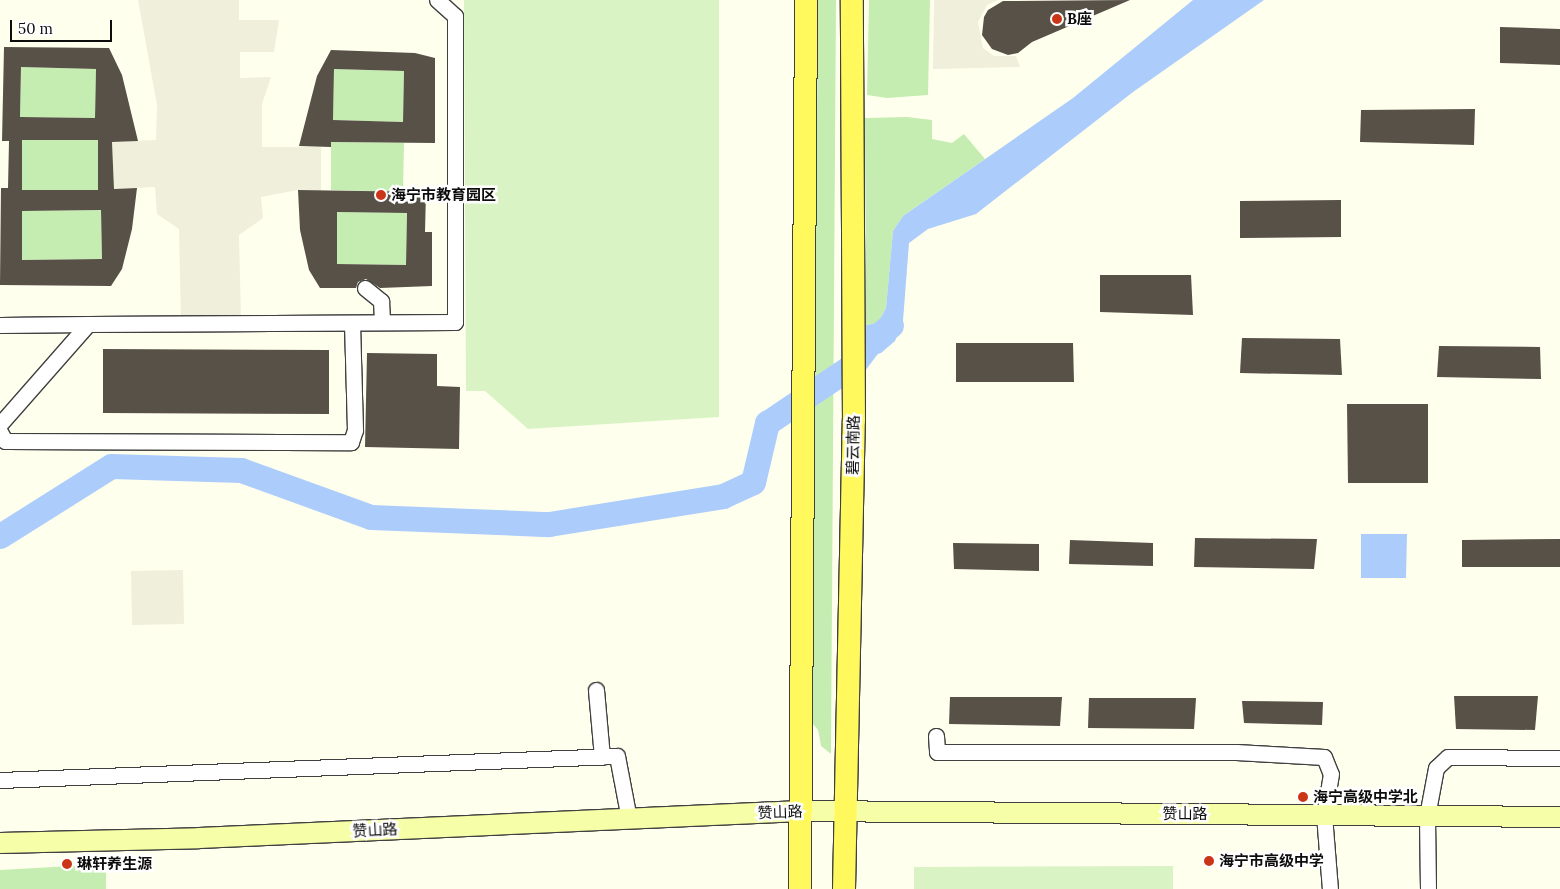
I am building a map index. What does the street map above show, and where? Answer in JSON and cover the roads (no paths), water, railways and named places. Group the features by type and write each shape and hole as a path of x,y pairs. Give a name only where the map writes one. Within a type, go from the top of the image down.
{"main road":[{"path":"800,889 806,0"},
{"name":"碧云南路","path":"844,889 844,810 854,420 852,0"}],"street":[{"path":"437,0 455,16"},
{"path":"0,325 455,322 455,0"},
{"path":"366,288 381,301 382,322"},
{"path":"0,432 5,441 351,442 355,430 352,323"},
{"path":"0,424 88,324"},
{"path":"596,690 602,757"},
{"path":"936,736 936,752 1236,752 1324,757 1331,774 1324,815 1330,889"},
{"path":"0,780 618,756 629,819"},
{"path":"1428,889 1427,816 1436,768 1448,757 1560,758"},
{"name":"赞山路","path":"0,844 198,838 844,810 1560,818"}],"water":[{"path":"1193,0 1264,0 1133,92 976,214 928,229 909,243 903,321 895,341 881,353 867,357 866,325 878,323 886,308 893,231 903,216 1073,98"},
{"path":"1361,534 1407,534 1406,578 1361,578"}],"waterway":[{"path":"0,536 111,466 241,470 371,517 549,524 723,496 753,482 767,423 853,365 872,340 891,325"}],"place":[{"name":"B座","path":"1057,19"},
{"name":"海宁市教育园区","path":"381,195"},
{"name":"海宁高级中学北","path":"1303,797"},
{"name":"海宁市高级中学","path":"1209,861"},
{"name":"琳轩养生源","path":"67,864"}]}
